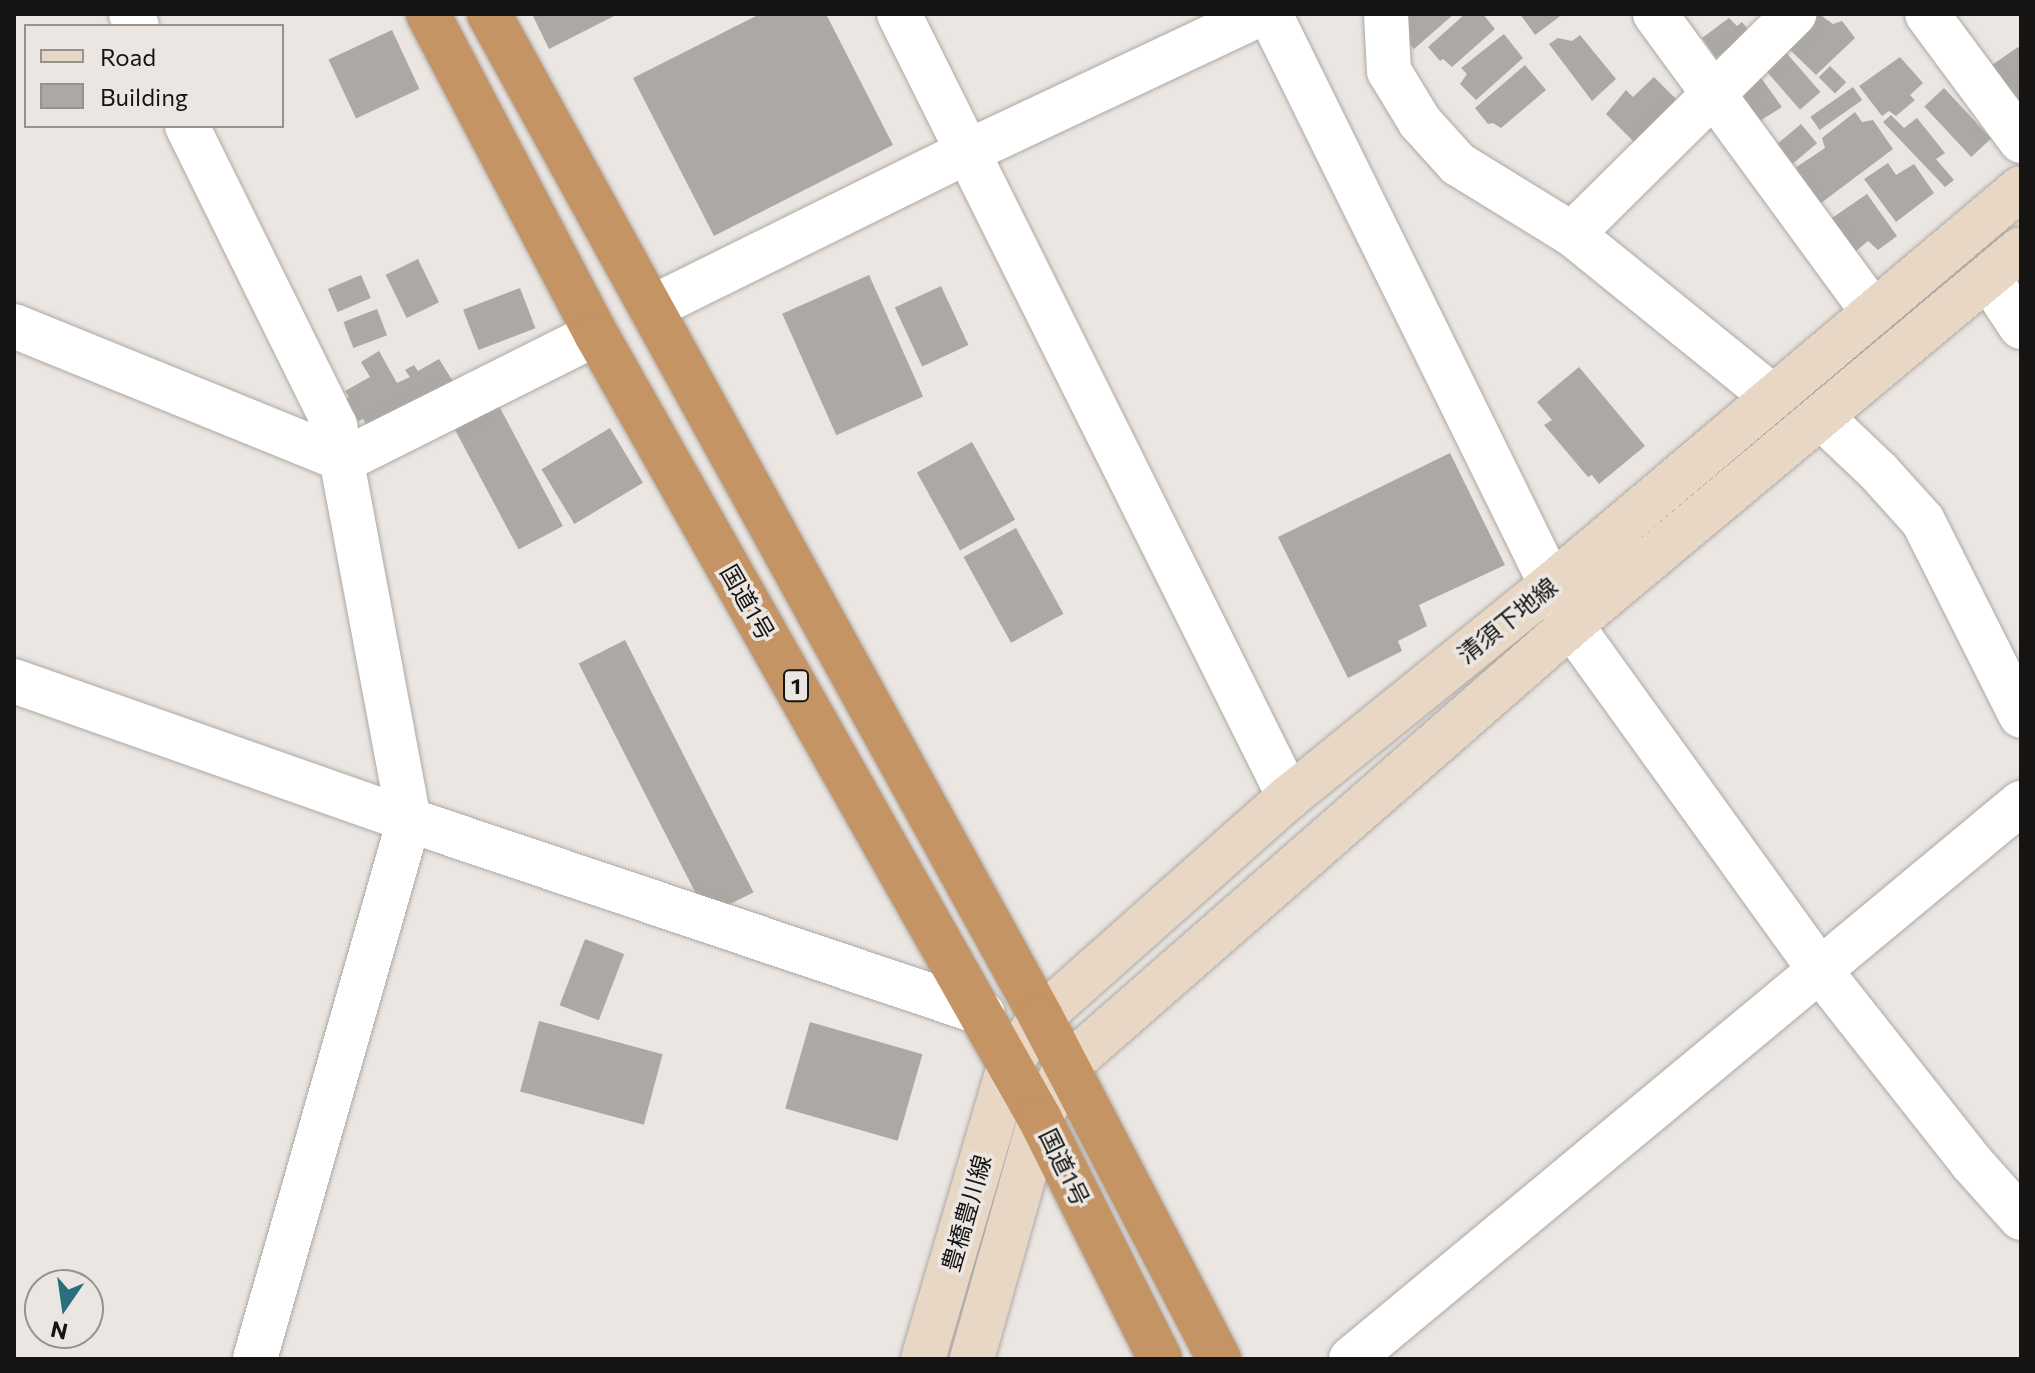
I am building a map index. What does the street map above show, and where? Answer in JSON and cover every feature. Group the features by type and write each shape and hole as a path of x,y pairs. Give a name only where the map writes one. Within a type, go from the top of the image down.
{"highway":[{"name":"国道1号","path":"428,14 596,334 1040,1119 1160,1359"},
{"name":"国道1号","path":"489,14 1041,1017 1219,1359"}],"main road":[{"name":"清須下地線","path":"1009,1066 1041,1017 1289,797 1551,585 1872,310 2021,188"},
{"name":"清須下地線","path":"1040,1119 1066,1067 1571,625 2021,249"},
{"name":"豊橋豊川線","path":"923,1359 1009,1066"},
{"name":"豊橋豊川線","path":"972,1359 1040,1119"}],"street":[{"path":"899,14 1289,797"},
{"path":"651,308 967,152 1260,14"},
{"path":"1270,14 1571,625 1818,968 1971,1162 2021,1218"},
{"path":"1386,14 1389,71 1420,122 1458,164 1572,234 1773,397"},
{"path":"1655,14 1872,310"},
{"path":"1572,234 1794,14"},
{"path":"1927,14 2021,141"},
{"path":"188,128 335,425 344,460 409,820 255,1359"},
{"path":"1988,277 2021,327"},
{"path":"14,326 344,460 596,334"},
{"path":"1821,417 1878,471 1923,521 2021,716"},
{"path":"14,681 409,820 982,1013"},
{"path":"1351,1359 1818,968 2021,803"}],"building":[{"path":"532,14 618,14 549,49"},
{"path":"760,14 826,14 893,145 714,236 633,78"},
{"path":"1410,14 1454,14 1414,49 1404,39 1403,22"},
{"path":"1465,14 1483,14 1495,29 1452,67 1443,59 1440,61 1428,47"},
{"path":"1520,14 1563,14 1535,35"},
{"path":"1819,14 1833,24 1842,21 1855,38 1816,75 1786,46"},
{"path":"1729,18 1737,26 1742,22 1751,33 1716,58 1702,38"},
{"path":"392,30 419,89 356,118 329,60"},
{"path":"1504,34 1523,58 1476,100 1460,84 1467,74 1461,68"},
{"path":"1580,35 1616,79 1592,101 1549,44 1558,38 1572,41"},
{"path":"2018,47 2021,50 2021,105 1992,65"},
{"path":"1783,49 1820,92 1800,110 1763,67"},
{"path":"1900,57 1923,83 1910,95 1915,100 1896,116 1889,111 1882,116 1859,86"},
{"path":"1525,65 1546,90 1501,128 1493,123 1488,124 1475,108"},
{"path":"1830,66 1846,82 1835,94 1819,77"},
{"path":"1759,75 1782,107 1758,122 1742,97 1744,84"},
{"path":"1654,77 1681,104 1639,147 1606,114 1626,90 1633,97"},
{"path":"1853,87 1862,100 1820,130 1810,117"},
{"path":"1944,88 1991,138 1971,157 1924,106"},
{"path":"1855,112 1862,122 1873,120 1893,149 1821,203 1795,168 1825,148 1822,138"},
{"path":"1891,115 1904,128 1917,118 1945,153 1936,159 1954,180 1945,187 1883,122"},
{"path":"1801,124 1817,143 1790,166 1774,146"},
{"path":"1888,163 1896,175 1914,164 1934,193 1896,222 1864,179"},
{"path":"1867,194 1897,236 1878,250 1868,241 1854,253 1829,220"},
{"path":"418,259 439,302 407,318 386,275"},
{"path":"361,275 371,298 338,312 328,289"},
{"path":"869,275 923,397 836,435 782,314"},
{"path":"941,286 968,345 922,366 895,308"},
{"path":"520,288 535,328 478,350 463,310"},
{"path":"377,309 387,335 353,348 343,322"},
{"path":"379,351 397,383 410,377 405,370 414,365 418,371 439,359 454,383 370,431 363,419 355,423 342,401 349,397 345,391 370,377 361,362"},
{"path":"1579,367 1645,446 1599,484 1592,475 1588,477 1544,425 1552,420 1537,402"},
{"path":"499,406 563,526 519,550 455,429"},
{"path":"610,428 643,483 574,524 541,469"},
{"path":"972,442 1015,520 960,550 917,473"},
{"path":"1450,453 1505,565 1419,605 1427,626 1398,641 1402,651 1348,678 1278,537"},
{"path":"1016,528 1064,614 1011,643 964,557"},
{"path":"625,640 753,892 707,916 579,664"},
{"path":"585,939 624,954 599,1020 560,1005"},
{"path":"539,1021 663,1054 644,1125 520,1092"},
{"path":"810,1022 922,1054 898,1141 785,1109"}]}
